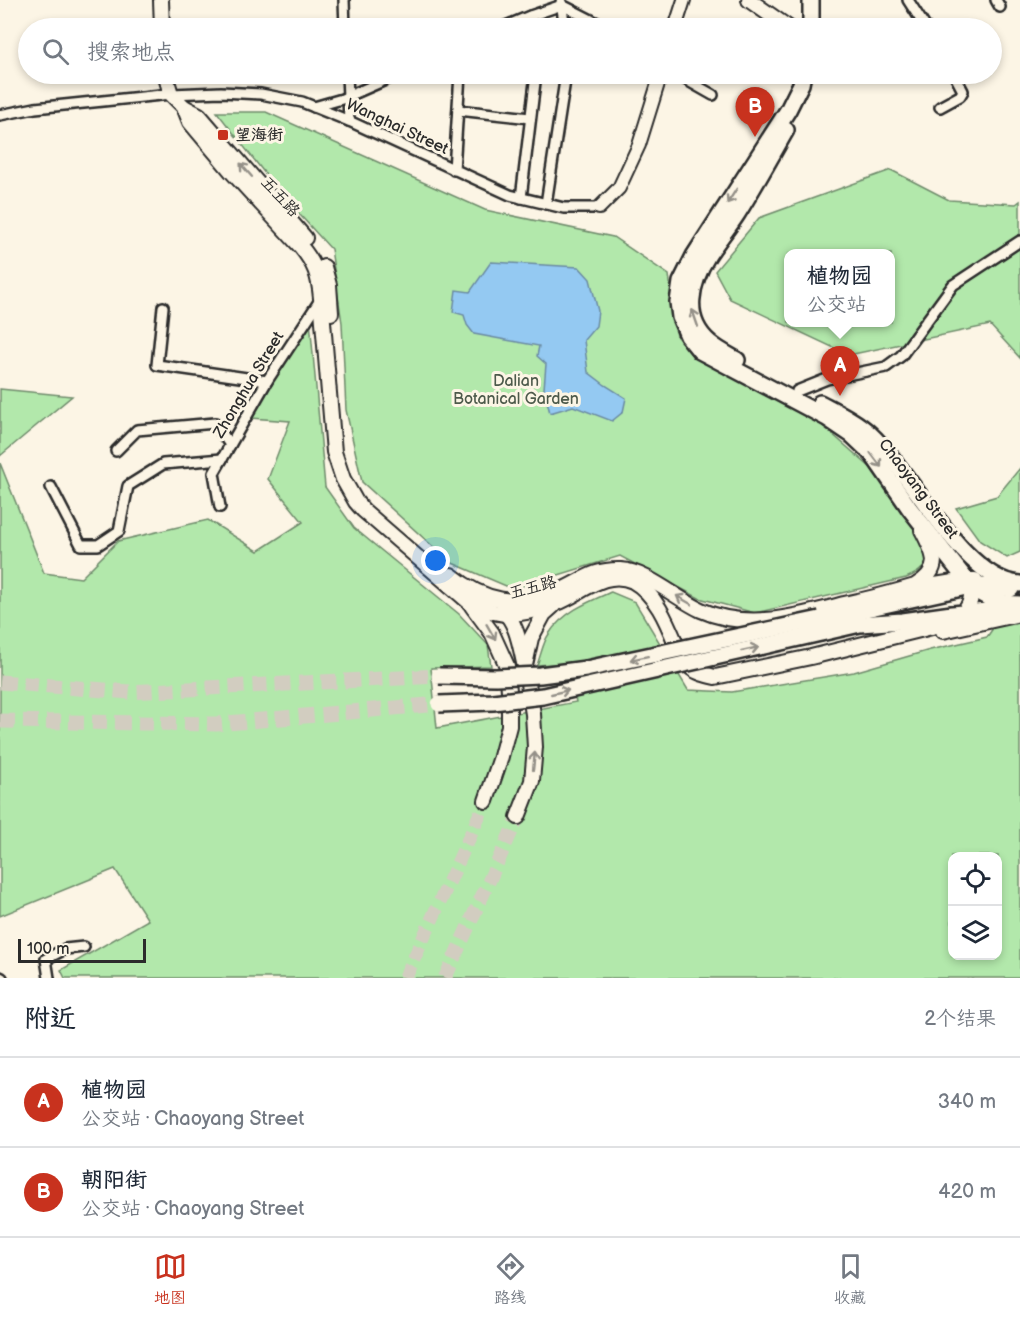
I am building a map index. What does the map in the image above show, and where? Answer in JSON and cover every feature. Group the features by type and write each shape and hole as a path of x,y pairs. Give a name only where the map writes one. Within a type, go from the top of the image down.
{"main road":[{"path":"161,0 162,18"},
{"path":"749,0 775,18"},
{"path":"802,0 803,18"},
{"path":"811,0 812,18"},
{"name":"五五路","path":"168,84 171,94 184,107 199,115 322,262 329,285 342,446 346,464 355,484 377,512 464,585 487,597 509,601 536,598 557,592 596,572 632,571 703,611 725,618 757,621 797,616 903,590 926,579 932,571 934,559 910,509"},
{"name":"Chaoyang Street","path":"801,84 788,110 689,265 681,282 678,302 680,317 688,336 700,351 827,418 852,435 872,454 910,509 969,582"},
{"name":"Chaoyang Street","path":"809,84 806,96 737,214 700,270 692,296 695,322 709,342 723,352 848,418 871,435 886,451 943,526"},
{"name":"五五路","path":"184,107 190,123 310,258 319,279 334,452 343,479 356,502 469,602 486,610 514,616 558,603 596,582 617,577 633,582 652,597 665,618 688,666 705,675 715,677 811,657 938,626 952,622 964,613"},
{"path":"860,624 962,597 970,576 943,526"},
{"path":"943,526 988,573 1011,583 1020,584"},
{"path":"969,582 982,595 990,599 1020,605"},
{"path":"964,613 970,605 972,595 969,582"},
{"path":"439,704 493,702 543,696 820,626 969,582"},
{"path":"903,590 969,582 1020,591"},
{"path":"487,597 514,616"},
{"path":"514,616 536,598"},
{"path":"469,602 492,633 507,666 509,726 486,801"},
{"path":"518,817 532,781 535,747 533,714 525,665 531,638 544,614 558,603"},
{"name":"五五路","path":"820,626 902,621 1020,605"},
{"path":"811,657 909,639 1020,614"},
{"path":"507,666 514,650 514,616"},
{"path":"726,675 712,668 702,653 701,646 706,637 758,627 797,616"},
{"path":"439,676 507,677 586,669 820,626"},
{"path":"514,650 525,665"}],"street":[{"path":"344,0 345,18"},
{"path":"678,18 684,0"},
{"path":"908,0 920,18"},
{"path":"525,18 562,3"},
{"path":"562,3 564,18"},
{"path":"562,3 589,18"},
{"path":"347,84 349,121"},
{"path":"314,107 376,84"},
{"path":"454,170 459,84"},
{"path":"521,198 535,84"},
{"path":"546,204 564,84"},
{"path":"599,208 619,188 639,145 658,84"},
{"path":"694,84 713,94"},
{"path":"940,107 960,96 963,91 959,84"},
{"name":"Wanghai Street","path":"0,115 35,108 171,94 209,92 261,94 302,102 349,121 510,195 564,208 599,208"},
{"path":"458,110 530,118"},
{"path":"797,391 827,378 886,367 901,356 953,285 1020,241"},
{"name":"Zhonghua Street","path":"220,507 214,473 267,381 329,285"},
{"path":"163,307 157,365 267,381"},
{"path":"116,451 137,430 215,423 230,445"},
{"path":"51,487 81,545 98,545 119,531 128,486 163,464 222,459"},
{"path":"50,978 46,959 65,949 84,947"}],"green space":[{"name":"Dalian Botanical Garden","path":"217,112 266,112 485,210 613,237 669,275 677,337 700,361 815,419 871,468 923,539 927,558 923,568 906,578 755,613 699,598 620,556 513,589 450,562 362,482 346,410 342,323 331,249 280,193"},
{"path":"891,170 949,200 1016,204 1020,201 1020,358 990,325 849,355 790,327 895,327 895,249 784,249 784,324 730,299 715,271 759,218"},
{"path":"310,321 325,487 354,528 459,614 488,645 491,666 431,668 437,728 576,702 567,663 537,665 547,637 561,620 577,608 611,592 635,602 688,690 732,692 854,672 930,650 987,637 1002,615 1020,614 1020,978 65,978 61,970 148,920 115,869 0,916 0,463 44,573 81,578 118,541 208,520 258,551 303,522 268,479 290,421 251,418"},
{"path":"0,389 72,396 0,456"},
{"path":"1020,468 1020,552 1007,558 980,541 956,508 997,496"}],"water":[{"path":"491,262 579,267 590,279 598,311 596,326 584,340 588,372 626,398 623,412 612,421 573,406 550,413 544,389 546,364 537,356 539,346 474,334 467,325 464,315 453,312 456,290 470,292"}],"tunnel":[{"path":"0,682 130,692 439,676"},
{"path":"0,721 216,724 439,704"},
{"path":"405,978 486,801"},
{"path":"445,978 518,817"}],"place":[{"name":"望海街","path":"223,135"},
{"name":"朝阳街","path":"755,137"},
{"name":"植物园","path":"840,396"}]}
